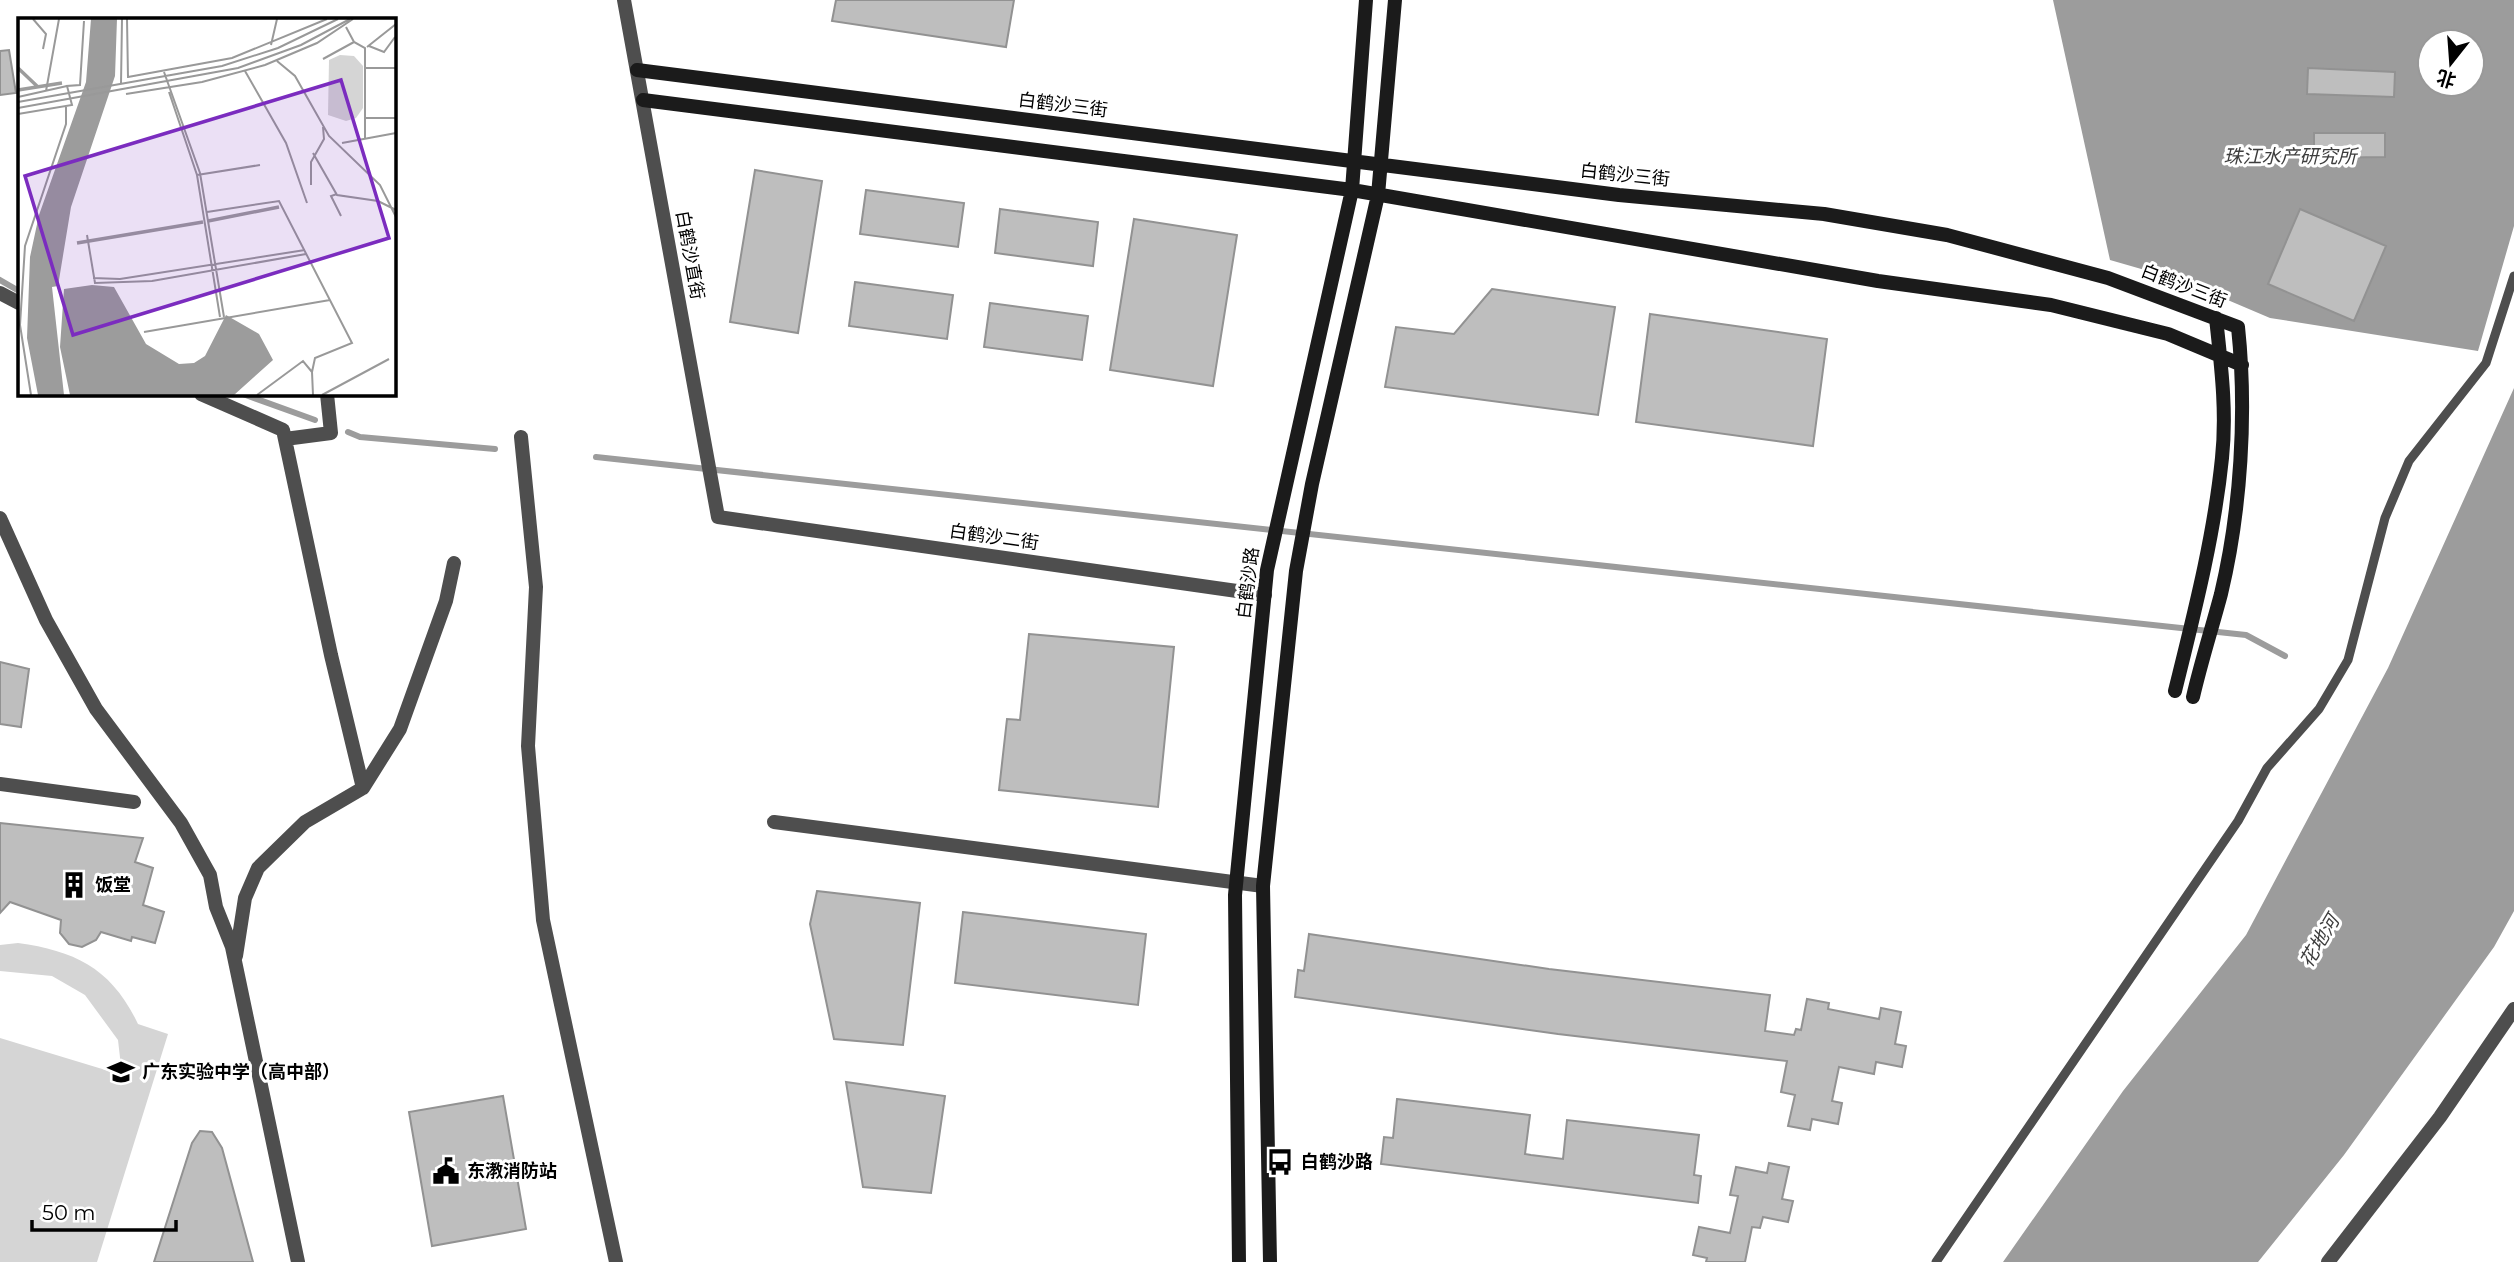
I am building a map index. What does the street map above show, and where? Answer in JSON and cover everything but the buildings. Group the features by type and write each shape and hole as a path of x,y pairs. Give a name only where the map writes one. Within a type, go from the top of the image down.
{"street":[{"name":"白鹤沙直街","path":"624,0 718,517"},
{"name":"白鹤沙路","path":"1239,1262 1236,883 1267,570 1352,190 1366,0"},
{"path":"1270,1262 1263,886 1296,571 1312,484 1378,195 1395,0"},
{"name":"白鹤沙三街","path":"637,71 1619,195 1824,214 1947,235 2108,278 2238,327 2242,365"},
{"path":"643,100 1352,190 1878,281 2051,305 2168,334 2242,365 2241,457 2221,593 2193,697"},
{"path":"0,293 18,302"},
{"path":"2175,691 2201,590 2222,458 2223,391 2216,318"},
{"path":"206,396 283,430 331,655 363,788"},
{"path":"285,439 331,433 327,396"},
{"path":"521,437 536,587 528,746 543,920 616,1262"},
{"name":"白鹤沙二街","path":"718,517 1265,595"},
{"path":"0,518 46,620 96,709 181,823 210,875 216,907 232,947 298,1262"},
{"path":"235,965 245,898 258,868 305,822 363,788 400,729 446,601 453,564"},
{"path":"0,784 134,802"},
{"path":"774,822 1263,886"},
{"path":"2328,1262 2440,1117 2514,1009"}],"lane":[{"path":"1936,1262 2238,821 2267,768 2319,709 2348,660 2385,518 2409,461 2486,363 2514,276"},
{"path":"2175,691 2193,697"}],"shaded area":[{"path":"18,943 58,951 90,966 116,989 138,1024 168,1034 97,1262 0,1262 0,1038 122,1075 118,1040 85,995 52,976 0,971 0,945"}],"water":[{"name":"珠江水产研究所","path":"2053,0 2514,0 2514,226 2478,351 2270,318 2183,281 2110,260"},
{"name":"花地河","path":"2514,388 2514,911 2494,947 2344,1155 2258,1262 2003,1262 2123,1091 2246,935 2388,668"}],"waterway":[{"path":"0,280 18,290"},
{"path":"249,396 315,420"},
{"path":"348,432 360,437 495,449"},
{"path":"596,457 2246,635 2285,656"}],"place":[{"name":"饭堂","path":"74,885"},
{"name":"广东实验中学（高中部）","path":"121,1072"},
{"name":"白鹤沙路","path":"1280,1162"},
{"name":"东漖消防站","path":"446,1171"}]}
